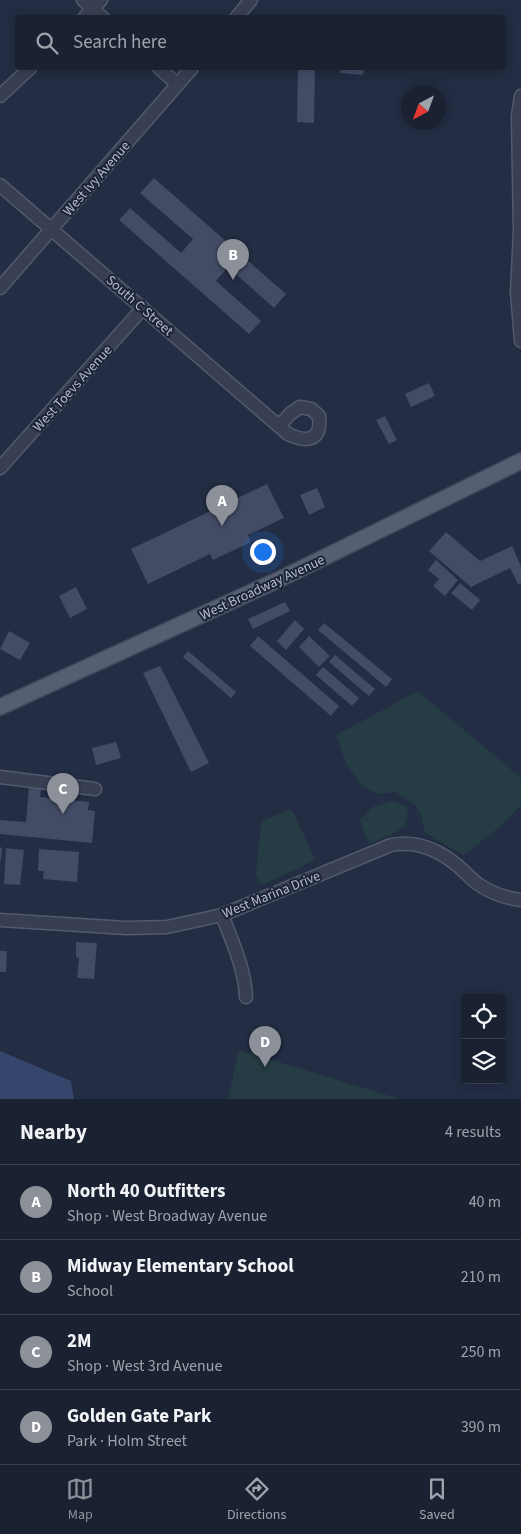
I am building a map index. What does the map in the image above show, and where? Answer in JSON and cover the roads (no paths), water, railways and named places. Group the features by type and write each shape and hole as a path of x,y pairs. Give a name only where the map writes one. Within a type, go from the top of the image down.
{"main road":[{"name":"West Broadway Avenue","path":"0,708 278,580 521,461"}],"street":[{"path":"83,0 92,9"},
{"path":"238,15 251,0"},
{"path":"0,96 28,70"},
{"path":"161,70 177,84"},
{"name":"West Ivy Avenue","path":"0,288 190,70"},
{"path":"521,96 518,116 520,232 517,292 521,341"},
{"name":"South C Street","path":"0,184 279,426"},
{"name":"West Toevs Avenue","path":"0,468 143,308"},
{"path":"0,777 94,789"},
{"name":"West Marina Drive","path":"0,920 126,928 167,927 222,915 391,845 404,843 437,851 479,885 504,898 521,900"},
{"path":"222,915 239,961 246,997"}],"water":[{"path":"0,1051 71,1081 74,1099 0,1099"}],"place":[{"name":"Midway Elementary School","path":"233,280"},
{"name":"North 40 Outfitters","path":"222,526"},
{"name":"2M","path":"63,814"},
{"name":"Golden Gate Park","path":"265,1067"}]}
